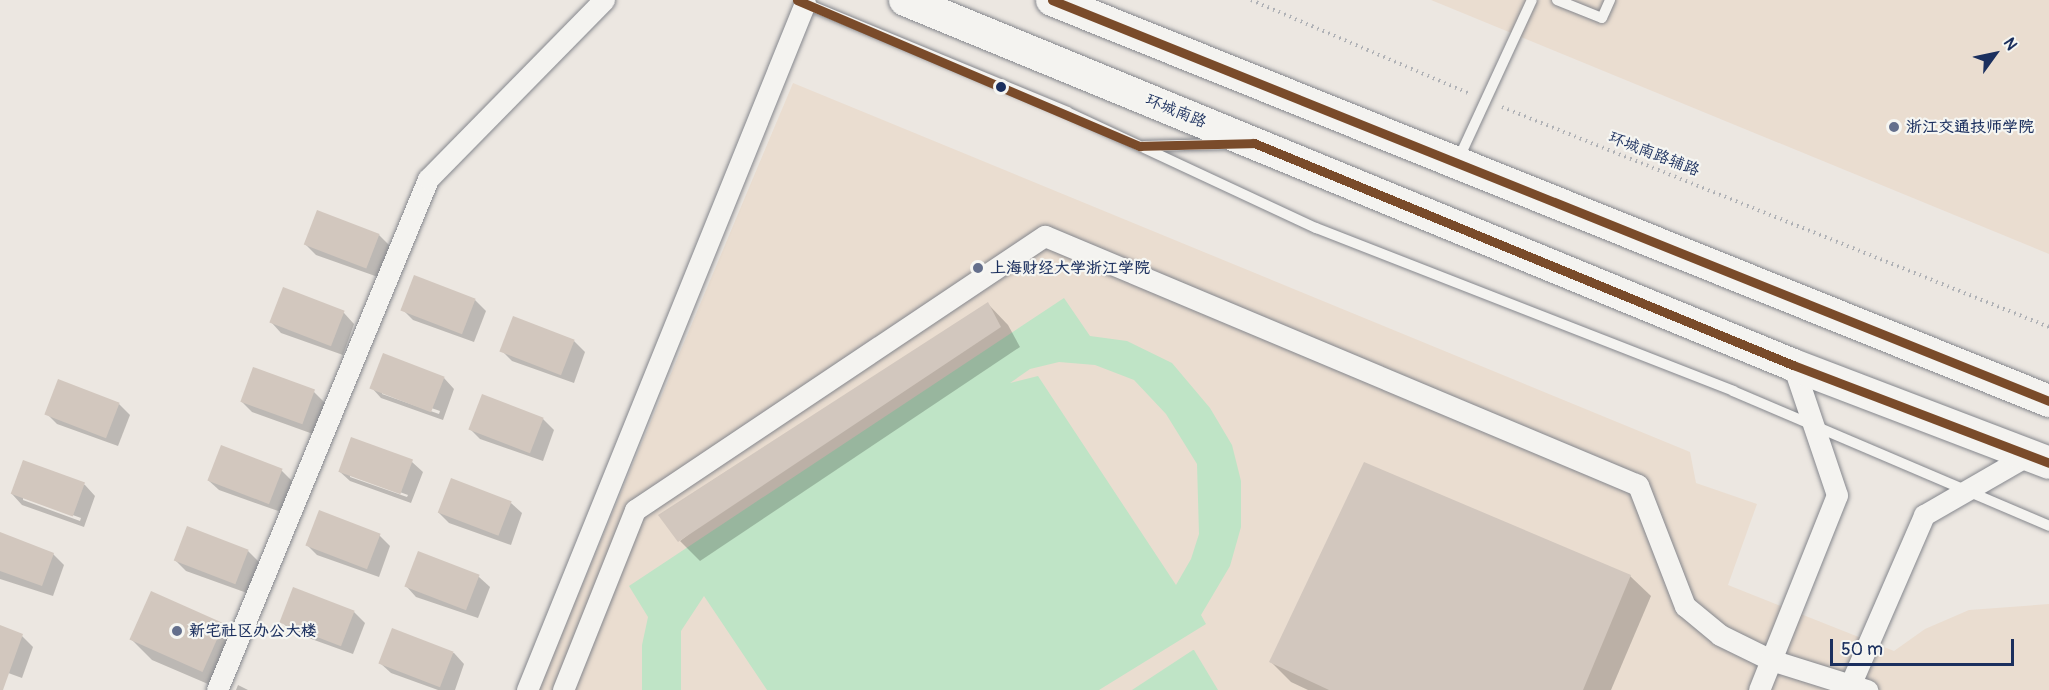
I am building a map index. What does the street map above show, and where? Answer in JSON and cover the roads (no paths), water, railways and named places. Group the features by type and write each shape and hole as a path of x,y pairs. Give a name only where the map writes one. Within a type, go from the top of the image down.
{"main road":[{"name":"环城南路","path":"905,0 1793,365 2039,459"},
{"path":"1052,0 2049,401"}],"street":[{"path":"217,690 428,179 604,0"},
{"path":"527,690 801,2"},
{"path":"563,690 635,510 1045,236 1638,484 1685,606 1720,635 1772,660 1856,688 1924,515 1966,491 2039,459"},
{"path":"1760,690 1837,495 1793,365"}],"lane":[{"path":"1457,163 1532,0"},
{"path":"1557,0 1602,18 1610,0"},
{"path":"801,2 1140,146 1316,228 1814,426 2049,526"},
{"path":"1140,146 1254,143"}],"place":[{"name":"浙江交通技师学院","path":"1894,127"},
{"name":"上海财经大学浙江学院","path":"978,268"},
{"name":"新宅社区办公大楼","path":"177,631"}]}
